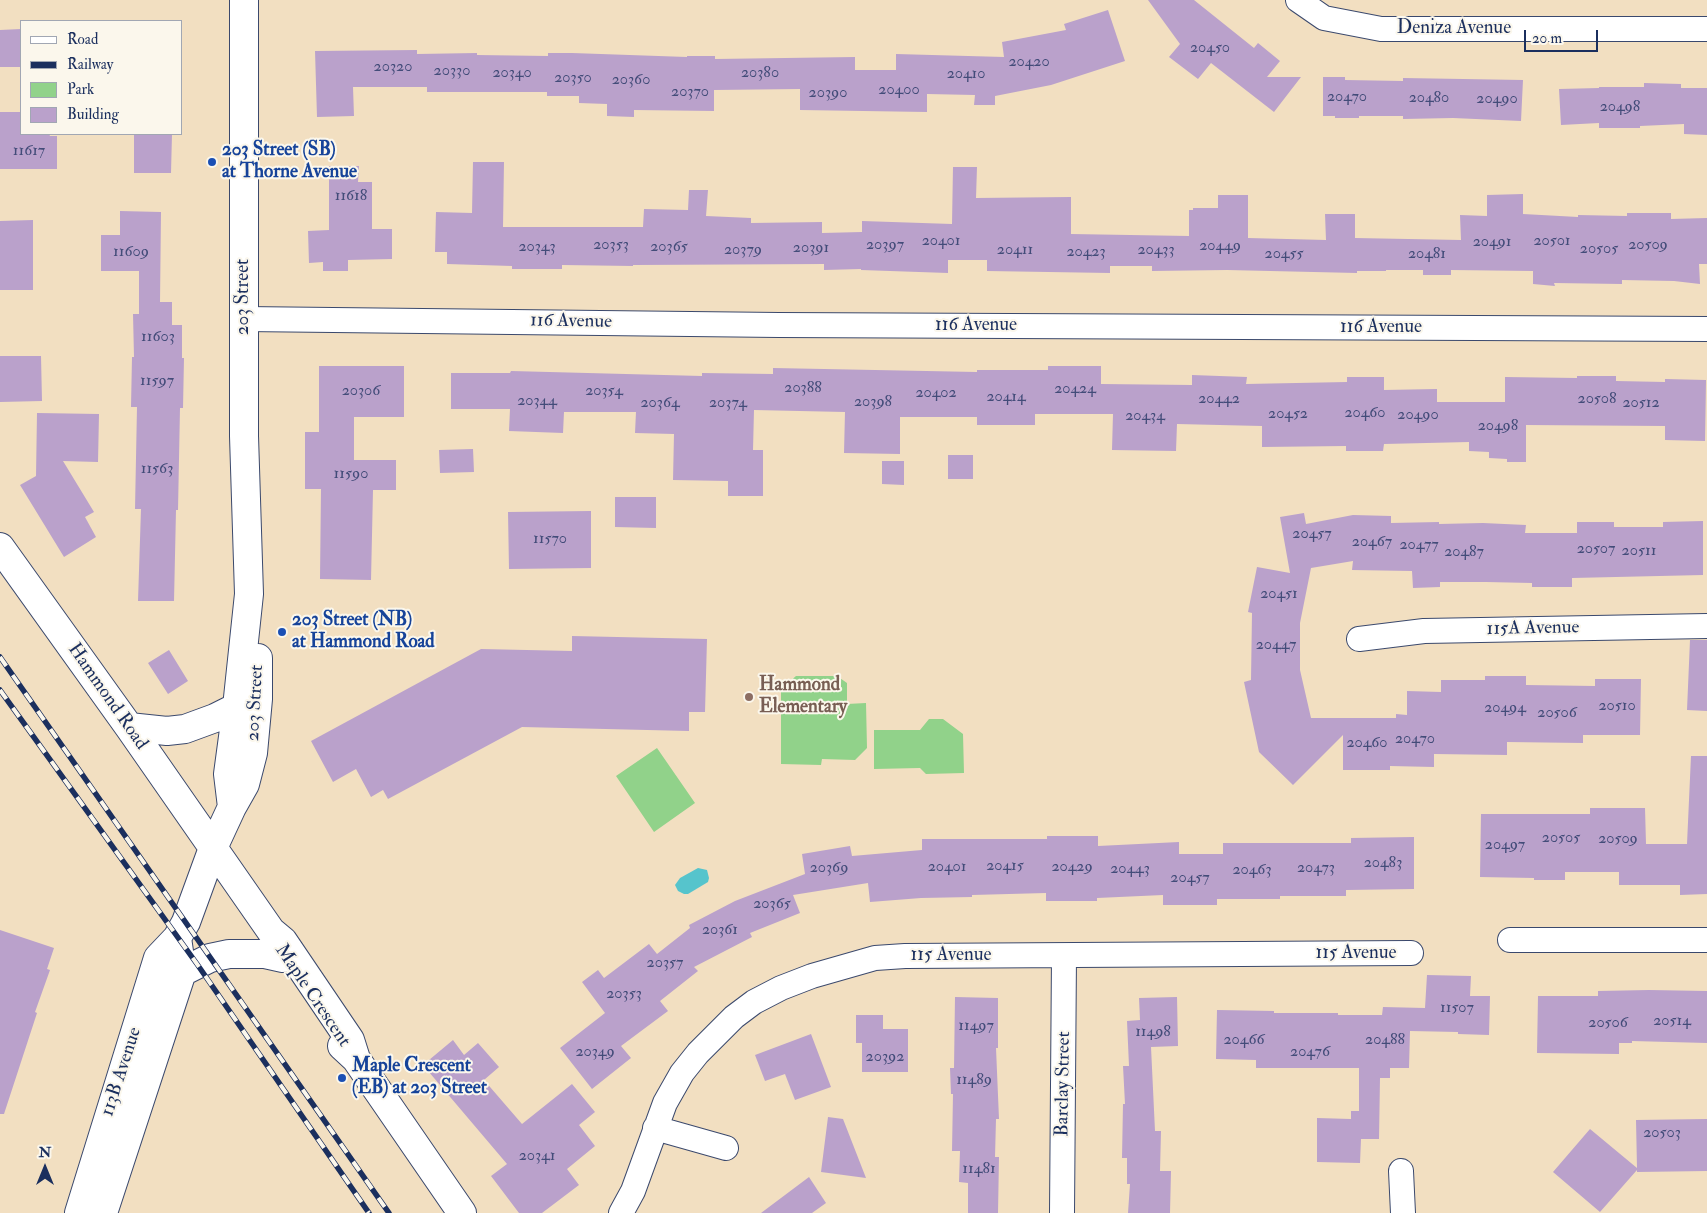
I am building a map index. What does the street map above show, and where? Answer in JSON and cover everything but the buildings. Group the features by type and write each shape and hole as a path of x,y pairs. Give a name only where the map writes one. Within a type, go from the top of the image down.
{"main road":[{"name":"203 Street","path":"213,848 245,784 251,760 258,699 258,649 249,594 244,436 244,0"},
{"name":"Hammond Road","path":"0,547 213,848"},
{"name":"203 Street","path":"232,808 228,774 249,594"},
{"path":"129,727 167,731 185,729 215,718 237,707"},
{"name":"Maple Crescent","path":"213,848 271,931 283,941 350,1040 356,1059"},
{"name":"113B Avenue","path":"79,1213 158,958 177,938 186,922 213,848"},
{"name":"Maple Crescent","path":"271,931 276,947 341,1044 356,1059 462,1213"},
{"name":"113B Avenue","path":"103,1213 182,972 177,938"},
{"path":"182,972 210,958 229,954 265,954 283,958"}],"street":[{"name":"Deniza Avenue","path":"1298,0 1324,18 1381,29 1707,30"},
{"name":"116 Avenue","path":"244,319 779,325 1707,329"},
{"name":"115A Avenue","path":"1359,639 1424,631 1707,626"},
{"path":"1510,940 1707,940"},
{"name":"115 Avenue","path":"621,1213 633,1191 665,1103 677,1081 698,1053 734,1017 754,1002 781,988 812,976 875,958 914,955 1411,954"},
{"name":"Barclay Street","path":"1062,1213 1064,956"},
{"path":"655,1128 726,1148"},
{"path":"1401,1171 1403,1213"}],"green space":[{"path":"796,676 837,676 847,683 847,704 866,703 867,748 855,760 822,759 821,765 781,764 781,689"},
{"path":"929,719 943,719 963,734 964,773 926,774 920,768 874,769 874,730 920,730"},
{"path":"657,748 695,803 654,832 616,776"}],"water":[{"path":"698,868 707,870 708,882 688,894 678,891 675,885 680,878"}],"railway":[{"path":"0,657 389,1213"},
{"path":"0,690 197,964 369,1213"}],"place":[{"name":"203 Street (SB) at Thorne Avenue","path":"212,162"},
{"name":"203 Street (NB) at Hammond Road","path":"282,632"},
{"name":"Hammond Elementary","path":"749,697"},
{"name":"Maple Crescent (EB) at 203 Street","path":"342,1078"}]}
